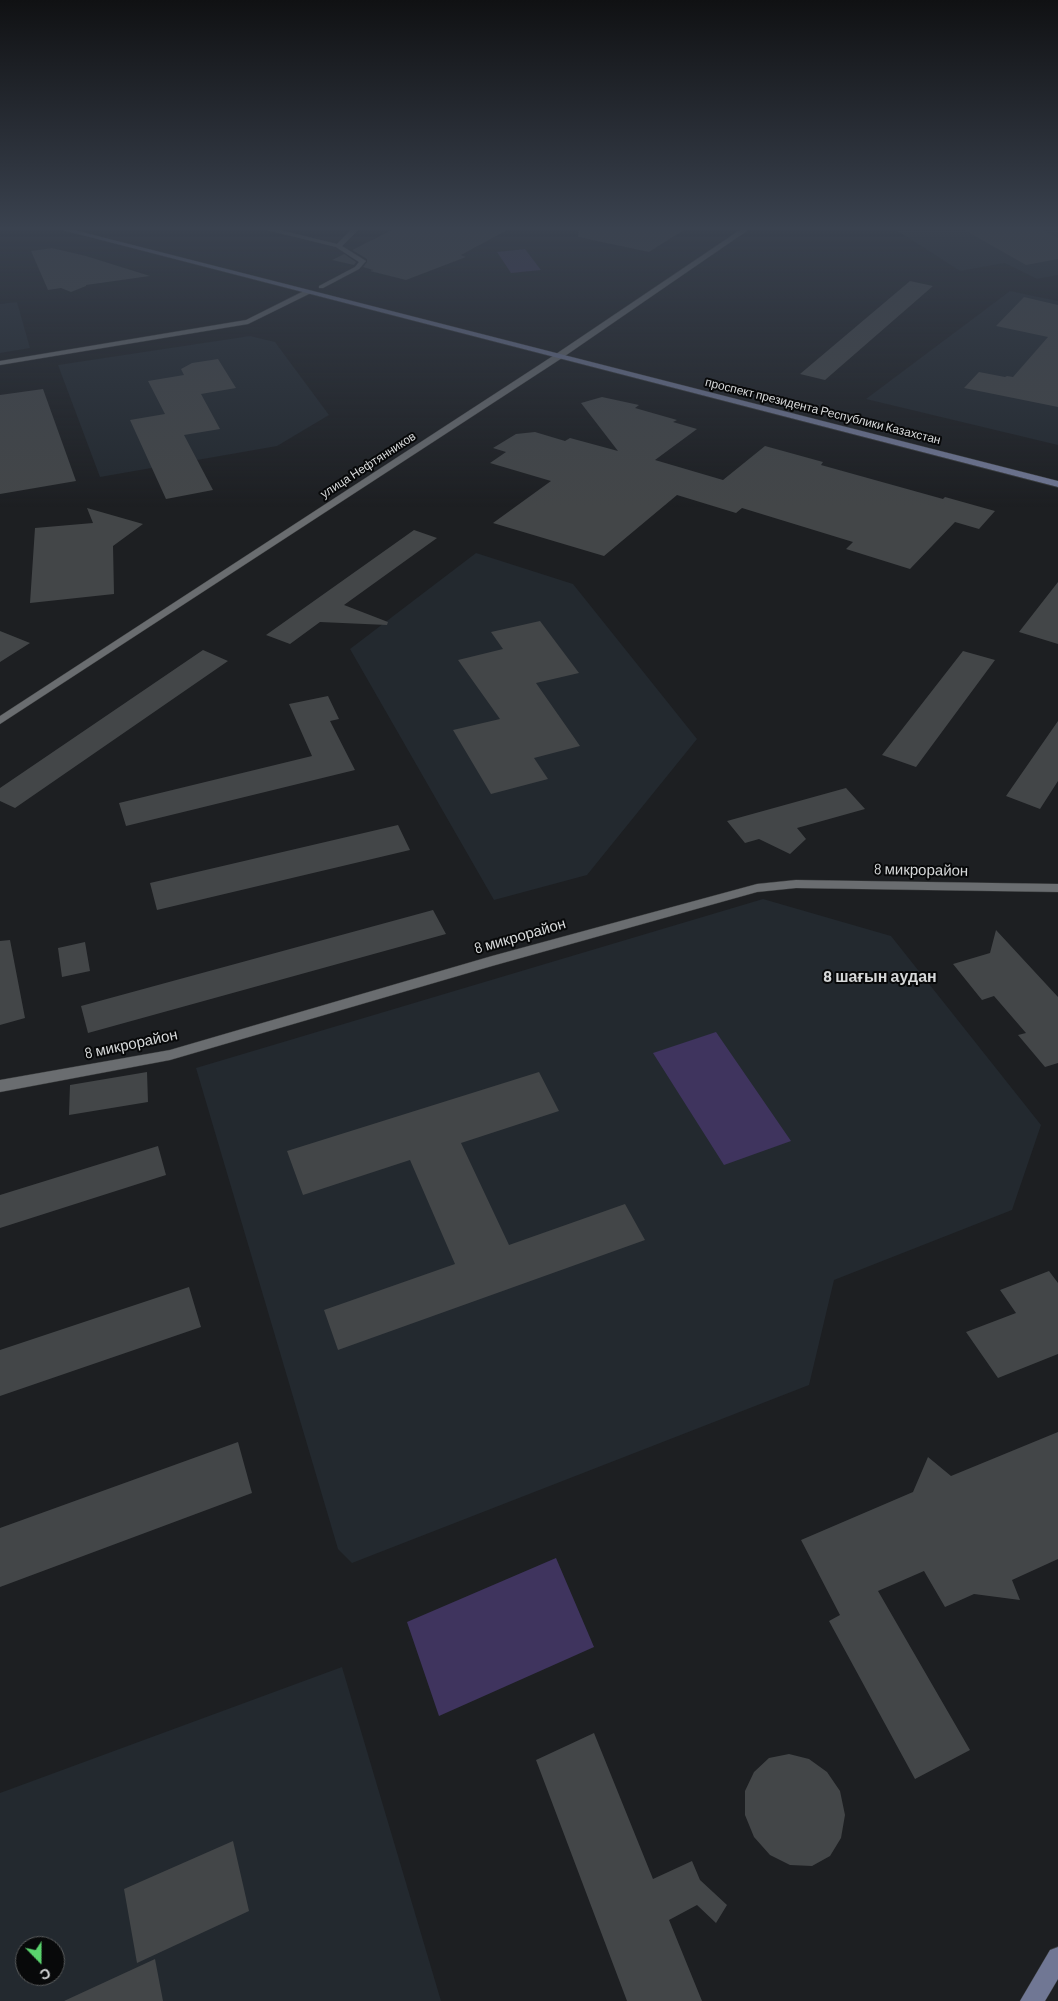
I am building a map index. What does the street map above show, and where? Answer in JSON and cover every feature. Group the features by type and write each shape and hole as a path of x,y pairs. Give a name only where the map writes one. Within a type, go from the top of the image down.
{"main road":[{"name":"проспект президента Республики Казахстан","path":"424,321 1058,482"},
{"name":"проспект президента Республики Казахстан","path":"456,321 1058,482"},
{"path":"1032,2001 1058,1958"}],"street":[{"path":"0,362 249,321"},
{"name":"улица Нефтянников","path":"0,721 610,321"},
{"name":"8 микрорайон","path":"0,1086 170,1055 492,961 757,888 796,884 1058,888"}],"shaded area":[{"path":"0,321 22,321 30,348 0,353"},
{"path":"969,321 1058,321 1058,445 866,399"},
{"path":"250,336 275,342 329,415 277,446 100,477 58,365"},
{"path":"476,553 573,584 697,739 587,875 494,900 350,649"},
{"path":"763,899 891,936 1041,1125 1012,1210 834,1280 809,1385 352,1563 338,1549 196,1068"},
{"path":"716,1032 791,1141 724,1165 653,1053"},
{"path":"556,1558 594,1647 439,1716 407,1622"},
{"path":"342,1667 441,2001 0,2001 0,1793"}],"building":[{"path":"862,321 892,321 825,380 800,374"},
{"path":"1000,321 1058,321 1058,407 964,388 979,372 1013,377 1048,337 996,326"},
{"path":"218,359 236,388 201,394 220,429 184,435 213,490 166,499 130,420 165,414 148,381 184,375 181,369 192,363"},
{"path":"43,389 76,481 0,494 0,395"},
{"path":"602,397 639,405 635,408 677,420 673,422 697,429 655,460 723,480 765,446 823,462 821,465 943,499 945,497 995,511 979,529 955,522 910,569 846,549 853,542 742,508 736,513 677,495 604,556 493,523 551,481 490,463 506,452 493,448 516,434 535,432 565,441 570,438 618,451 581,403"},
{"path":"87,508 143,524 113,546 114,594 30,603 35,528 93,523"},
{"path":"414,530 437,538 344,605 388,622 387,625 320,622 290,644 266,635"},
{"path":"1058,582 1058,644 1019,632"},
{"path":"540,621 579,673 536,683 580,746 534,758 548,779 491,794 453,730 500,719 458,660 503,649 491,632"},
{"path":"0,631 30,643 0,662"},
{"path":"203,650 228,661 15,808 0,801 0,788"},
{"path":"963,651 995,660 916,767 882,755"},
{"path":"328,696 339,719 330,721 355,770 126,826 119,803 312,756 289,704"},
{"path":"1058,721 1058,781 1040,809 1006,796"},
{"path":"846,788 865,809 797,828 806,839 790,854 759,839 745,843 727,821"},
{"path":"398,825 410,850 157,910 150,883"},
{"path":"433,910 446,934 88,1033 81,1006"},
{"path":"996,930 1058,997 1058,1063 1045,1067 1018,1035 1026,1033 994,996 982,1000 953,964 990,953"},
{"path":"10,940 25,1018 0,1025 0,941"},
{"path":"85,942 90,971 62,977 58,948"},
{"path":"147,1072 148,1102 69,1115 70,1085"},
{"path":"539,1072 559,1111 461,1143 509,1245 625,1204 645,1240 338,1350 324,1310 455,1264 410,1160 303,1195 287,1151"},
{"path":"158,1146 166,1175 0,1228 0,1195"},
{"path":"1049,1271 1058,1283 1058,1354 998,1378 966,1332 1016,1313 1000,1290"},
{"path":"189,1287 201,1327 0,1396 0,1350"},
{"path":"1058,1432 1058,1559 1012,1580 1020,1600 974,1594 945,1607 924,1571 878,1591 970,1750 915,1779 829,1621 840,1615 801,1540 913,1492 928,1457 951,1476"},
{"path":"238,1442 252,1493 0,1587 0,1528"},
{"path":"594,1733 653,1879 692,1861 700,1880 727,1905 716,1923 697,1905 669,1920 702,2001 627,2001 536,1760"},
{"path":"789,1754 809,1759 827,1772 840,1791 845,1815 841,1838 830,1856 812,1866 790,1865 770,1855 754,1837 745,1815 745,1791 754,1772 769,1758"},
{"path":"233,1841 249,1911 137,1963 124,1889"},
{"path":"155,1959 163,2001 64,2001"}],"district":[{"name":"8 шағын аудан","path":"880,977"}]}
